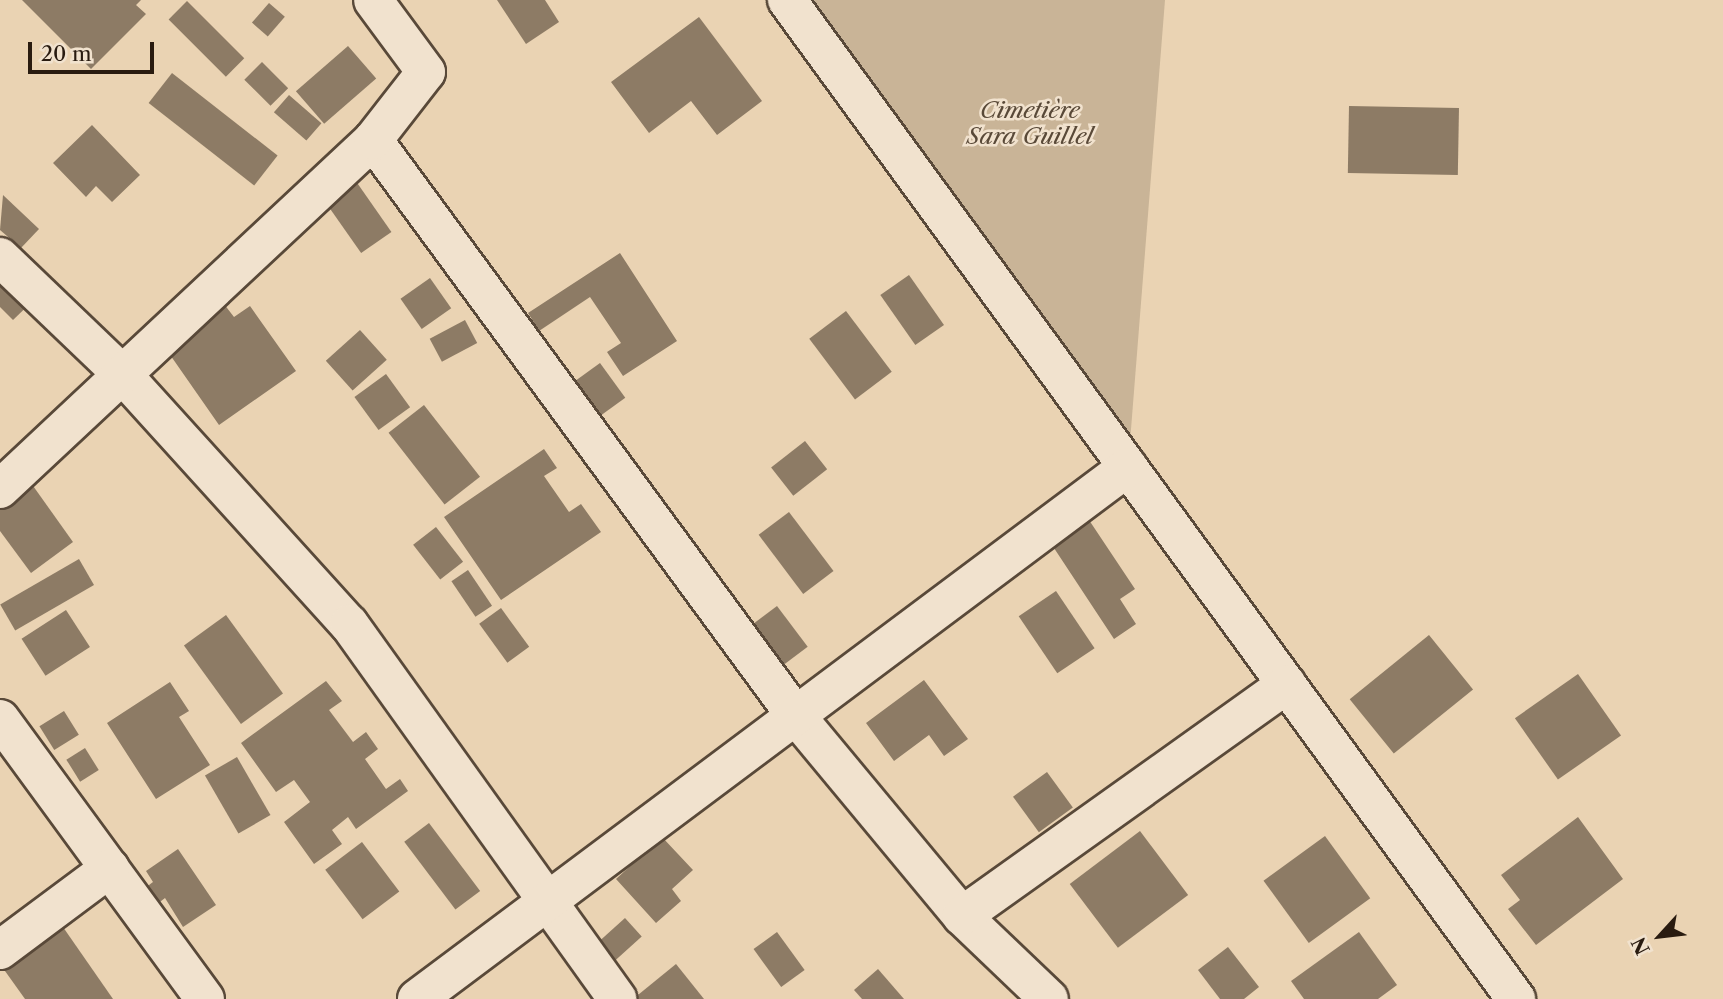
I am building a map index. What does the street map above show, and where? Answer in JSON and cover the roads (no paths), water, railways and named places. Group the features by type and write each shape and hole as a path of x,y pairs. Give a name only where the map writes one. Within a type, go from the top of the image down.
{"street":[{"path":"0,489 373,140 426,72 373,0"},
{"path":"787,0 1516,999"},
{"path":"373,140 796,716 962,916 1049,999"},
{"path":"0,257 122,374 348,624 617,999"},
{"path":"417,999 1128,467"},
{"path":"962,916 1287,684"},
{"path":"0,719 205,999"},
{"path":"0,950 110,868"}],"park label":[{"name":"Cimetière Sara Guillel","path":"1030,123"}]}
